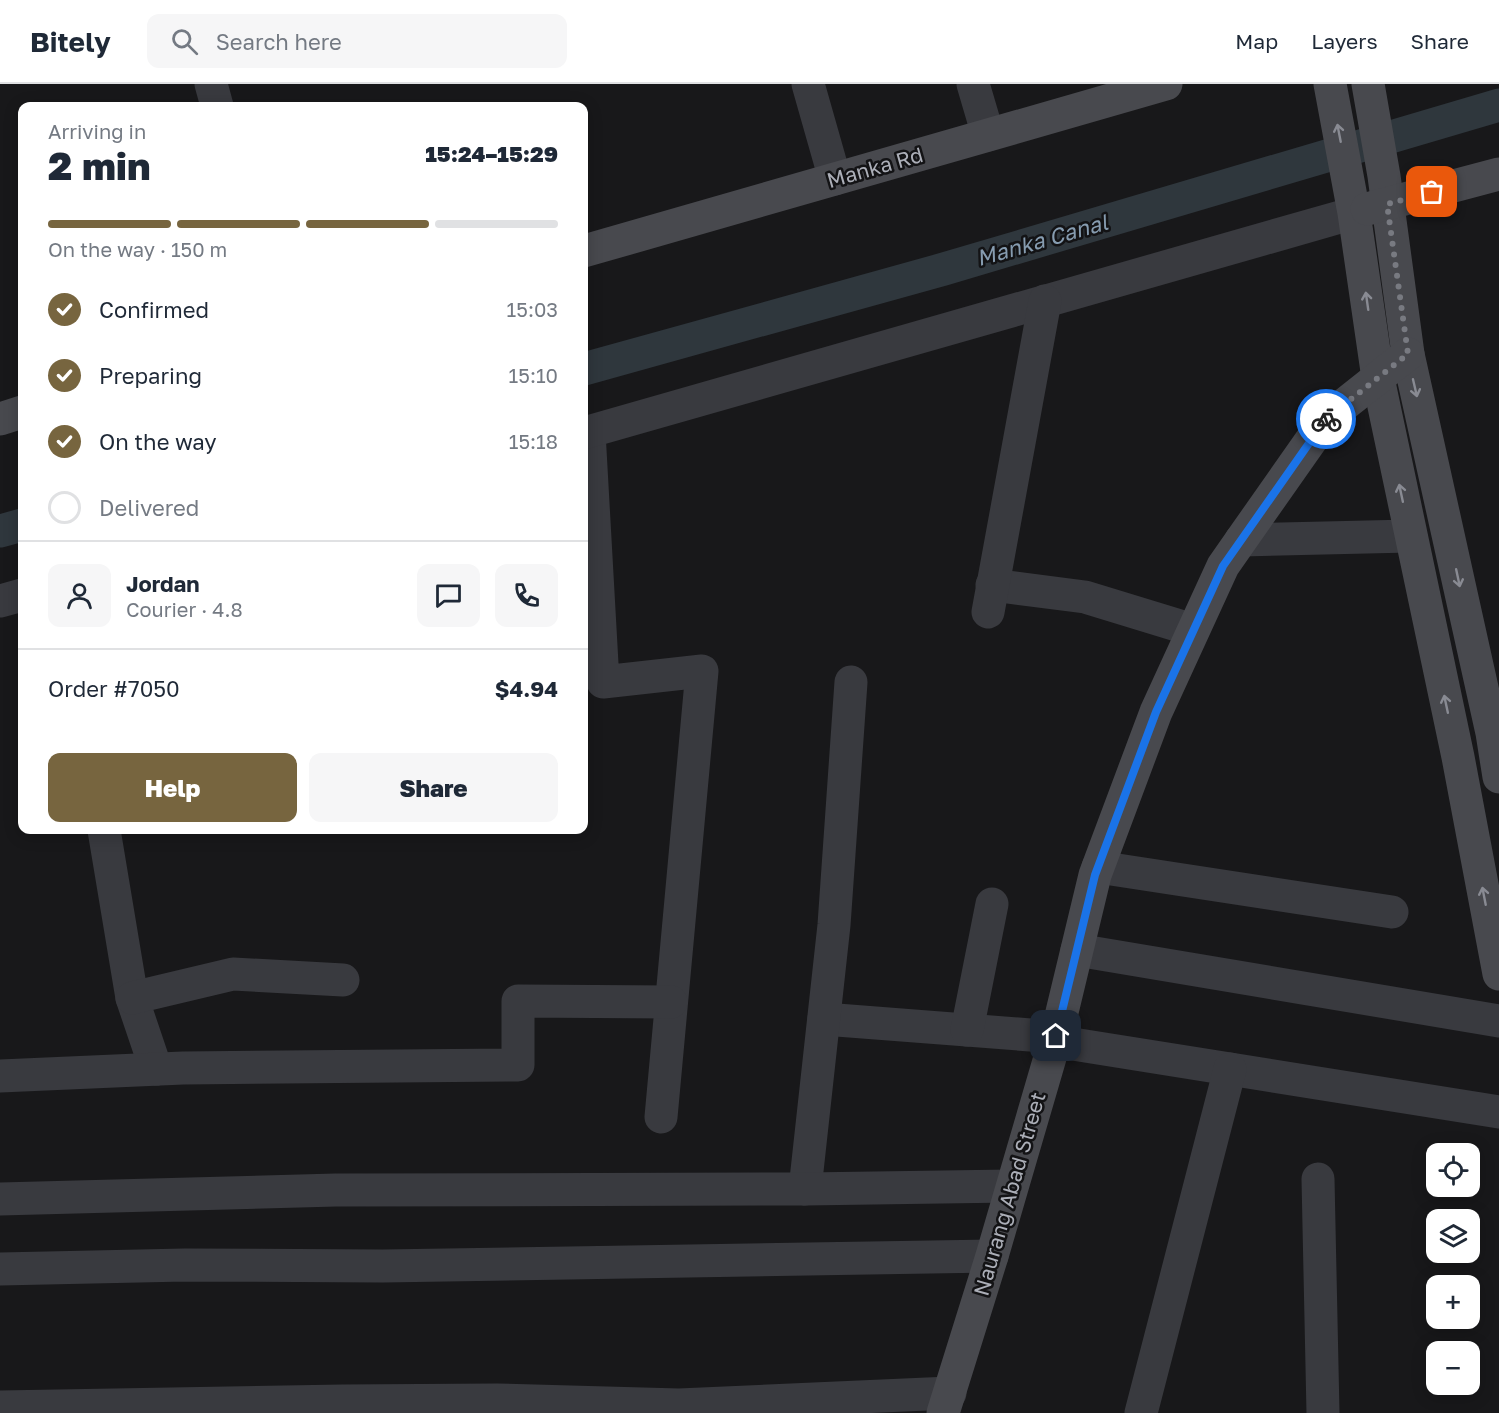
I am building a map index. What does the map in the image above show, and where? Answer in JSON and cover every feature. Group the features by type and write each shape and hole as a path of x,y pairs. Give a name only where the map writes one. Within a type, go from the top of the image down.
{"main road":[{"name":"Manka Rd","path":"588,250 1166,84"},
{"path":"1330,84 1352,197 1378,378 1458,757 1499,974"},
{"path":"1368,84 1386,190 1408,354 1495,734 1499,777"},
{"path":"1352,197 1499,174"},
{"name":"Naurang Abad Street","path":"947,1403 1055,1039 1098,867 1156,712 1223,566 1326,419 1408,354"},
{"path":"0,418 18,413"}],"street":[{"path":"211,84 216,102"},
{"path":"808,84 835,179"},
{"path":"972,84 988,135"},
{"path":"588,432 1045,301 1352,197"},
{"path":"1045,301 990,599 1085,597 1193,630"},
{"path":"588,462 603,682 702,671 661,1117"},
{"path":"1241,540 1410,536"},
{"path":"0,601 18,596"},
{"path":"805,1189 834,926 851,682"},
{"path":"105,834 132,998 156,1069"},
{"path":"1098,867 1392,912"},
{"path":"967,1030 992,904"},
{"path":"1077,950 1499,1021"},
{"path":"132,998 232,974 343,980"},
{"path":"0,1076 156,1069 518,1065 518,1001 672,1002"},
{"path":"824,1019 1055,1039 1230,1070 1499,1112"},
{"path":"1151,1406 1230,1070"},
{"path":"1318,1179 1323,1413"},
{"path":"0,1199 336,1190 1011,1186"},
{"path":"0,1269 185,1265 383,1266 992,1256"},
{"path":"0,1407 497,1400 679,1405 947,1403"}],"waterway":[{"name":"Manka Canal","path":"588,368 944,269 1499,105"},
{"name":"Manka Canal","path":"0,531 18,526"}],"way so far":[{"path":"1326,419 1408,354 1387,204 1432,192"}],"route":[{"path":"1056,1036 1095,875 1156,712 1223,566 1326,419"}]}
